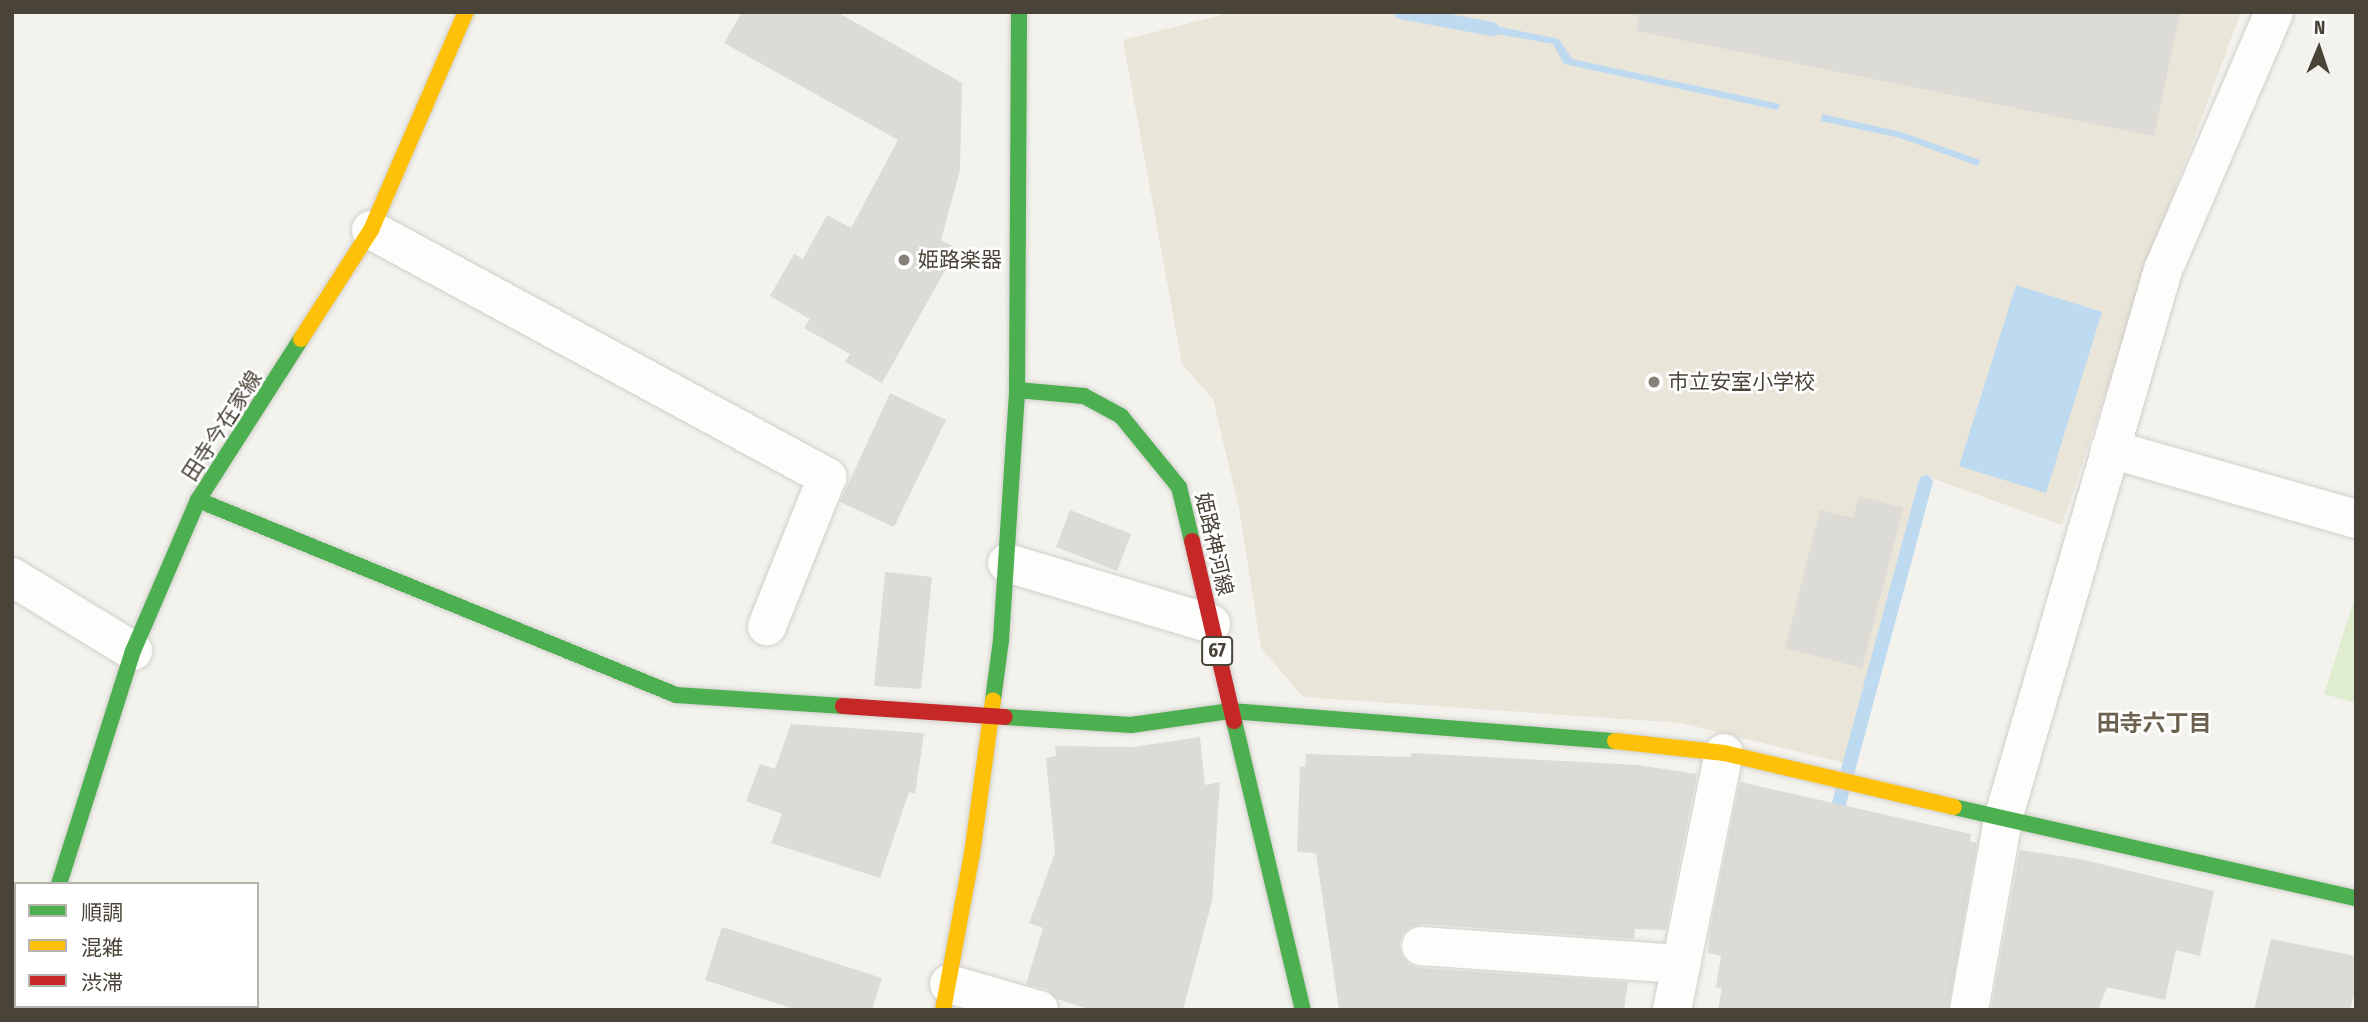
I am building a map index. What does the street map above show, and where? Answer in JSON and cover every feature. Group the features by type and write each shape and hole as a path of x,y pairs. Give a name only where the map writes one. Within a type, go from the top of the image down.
{"street":[{"name":"田寺今在家線","path":"60,882 133,651 198,500 371,230 466,12"},
{"path":"1019,12 1017,390 1007,563 991,716 946,997 1039,1010"},
{"path":"1969,1010 2003,820 2163,270 2274,12"},
{"path":"371,230 827,477 767,626"},
{"name":"姫路神河線","path":"1017,390 1084,396 1121,416 1179,486 1303,1010"},
{"path":"2110,449 2356,519"},
{"path":"198,500 676,695 1131,725 1231,711 1724,753 2003,820 2356,898"},
{"path":"1007,563 1211,624"},
{"path":"12,577 133,651"},
{"path":"1672,1010 1724,753"},
{"path":"1421,946 1681,964"}],"shaded area":[{"name":"市立安室小学校","path":"1233,12 2241,12 2158,235 2062,525 1923,475 1844,763 1681,723 1303,697 1261,648 1239,508 1213,399 1182,364 1123,40"}],"green space":[{"path":"2356,594 2356,703 2324,694"}],"water":[{"path":"1476,22 1559,39 1572,59 1780,104 1778,110 1564,64 1553,44 1474,30"},
{"path":"1822,114 1901,132 1980,160 1978,166 1900,138 1821,121"},
{"path":"2016,285 2102,312 2046,493 1959,466"}],"building":[{"path":"742,12 837,12 962,83 960,170 941,240 957,249 882,383 845,362 850,354 804,328 810,319 770,296 794,254 803,259 827,215 851,228 898,140 724,43"},
{"path":"1639,12 2180,12 2154,136 1637,31"},
{"path":"890,393 946,420 894,527 840,502"},
{"path":"1859,496 1903,508 1862,668 1785,648 1820,510 1853,518"},
{"path":"1070,510 1131,534 1117,571 1056,547"},
{"path":"885,572 932,577 921,689 874,686"},
{"path":"791,724 924,733 915,794 909,792 880,878 771,843 782,814 746,801 760,764 775,769"},
{"path":"1200,737 1205,785 1220,782 1212,901 1183,1010 1092,1010 1057,999 1046,989 1026,984 1043,928 1029,923 1055,853 1046,758 1056,756 1055,746 1134,747"},
{"path":"1411,753 1638,765 1697,774 1666,930 1635,929 1634,939 1423,924 1411,927 1403,933 1399,944 1402,956 1409,964 1419,968 1628,982 1624,1010 1339,1010 1316,853 1297,852 1300,766 1305,767 1306,754 1411,757"},
{"path":"1740,782 1971,834 1970,841 1977,843 1948,1010 1718,1010 1722,988 1716,987 1721,956 1708,953 1710,931"},
{"path":"2020,850 2080,859 2214,891 2200,956 2176,950 2165,1000 2107,987 2098,1010 1991,1010"},
{"path":"722,927 882,978 872,1010 797,1010 705,980"},
{"path":"2271,939 2356,956 2356,986 2350,1010 2254,1010"}],"waterway":[{"path":"1401,12 1492,29"},
{"path":"1834,822 1926,482"}],"traffic: fast":[{"path":"1019,12 1017,390 1084,396 1121,416 1179,487 1192,541"},
{"path":"60,882 133,651 198,500 301,339"},
{"path":"993,700 1001,640 1017,390"},
{"path":"198,500 676,695 843,706"},
{"path":"1005,717 1131,725 1231,711 1615,741"},
{"path":"1234,721 1303,1010"},
{"path":"1954,807 2356,898"}],"traffic: slow":[{"path":"301,339 371,230 466,12"},
{"path":"943,1010 972,854 993,700"},
{"path":"1615,741 1724,753 1954,807"}],"traffic: jam":[{"path":"1192,541 1234,721"},
{"path":"843,706 1005,717"}],"place":[{"name":"姫路楽器","path":"904,260"},
{"name":"市立安室小学校","path":"1654,382"}],"district":[{"name":"田寺六丁目","path":"2154,723"}]}
